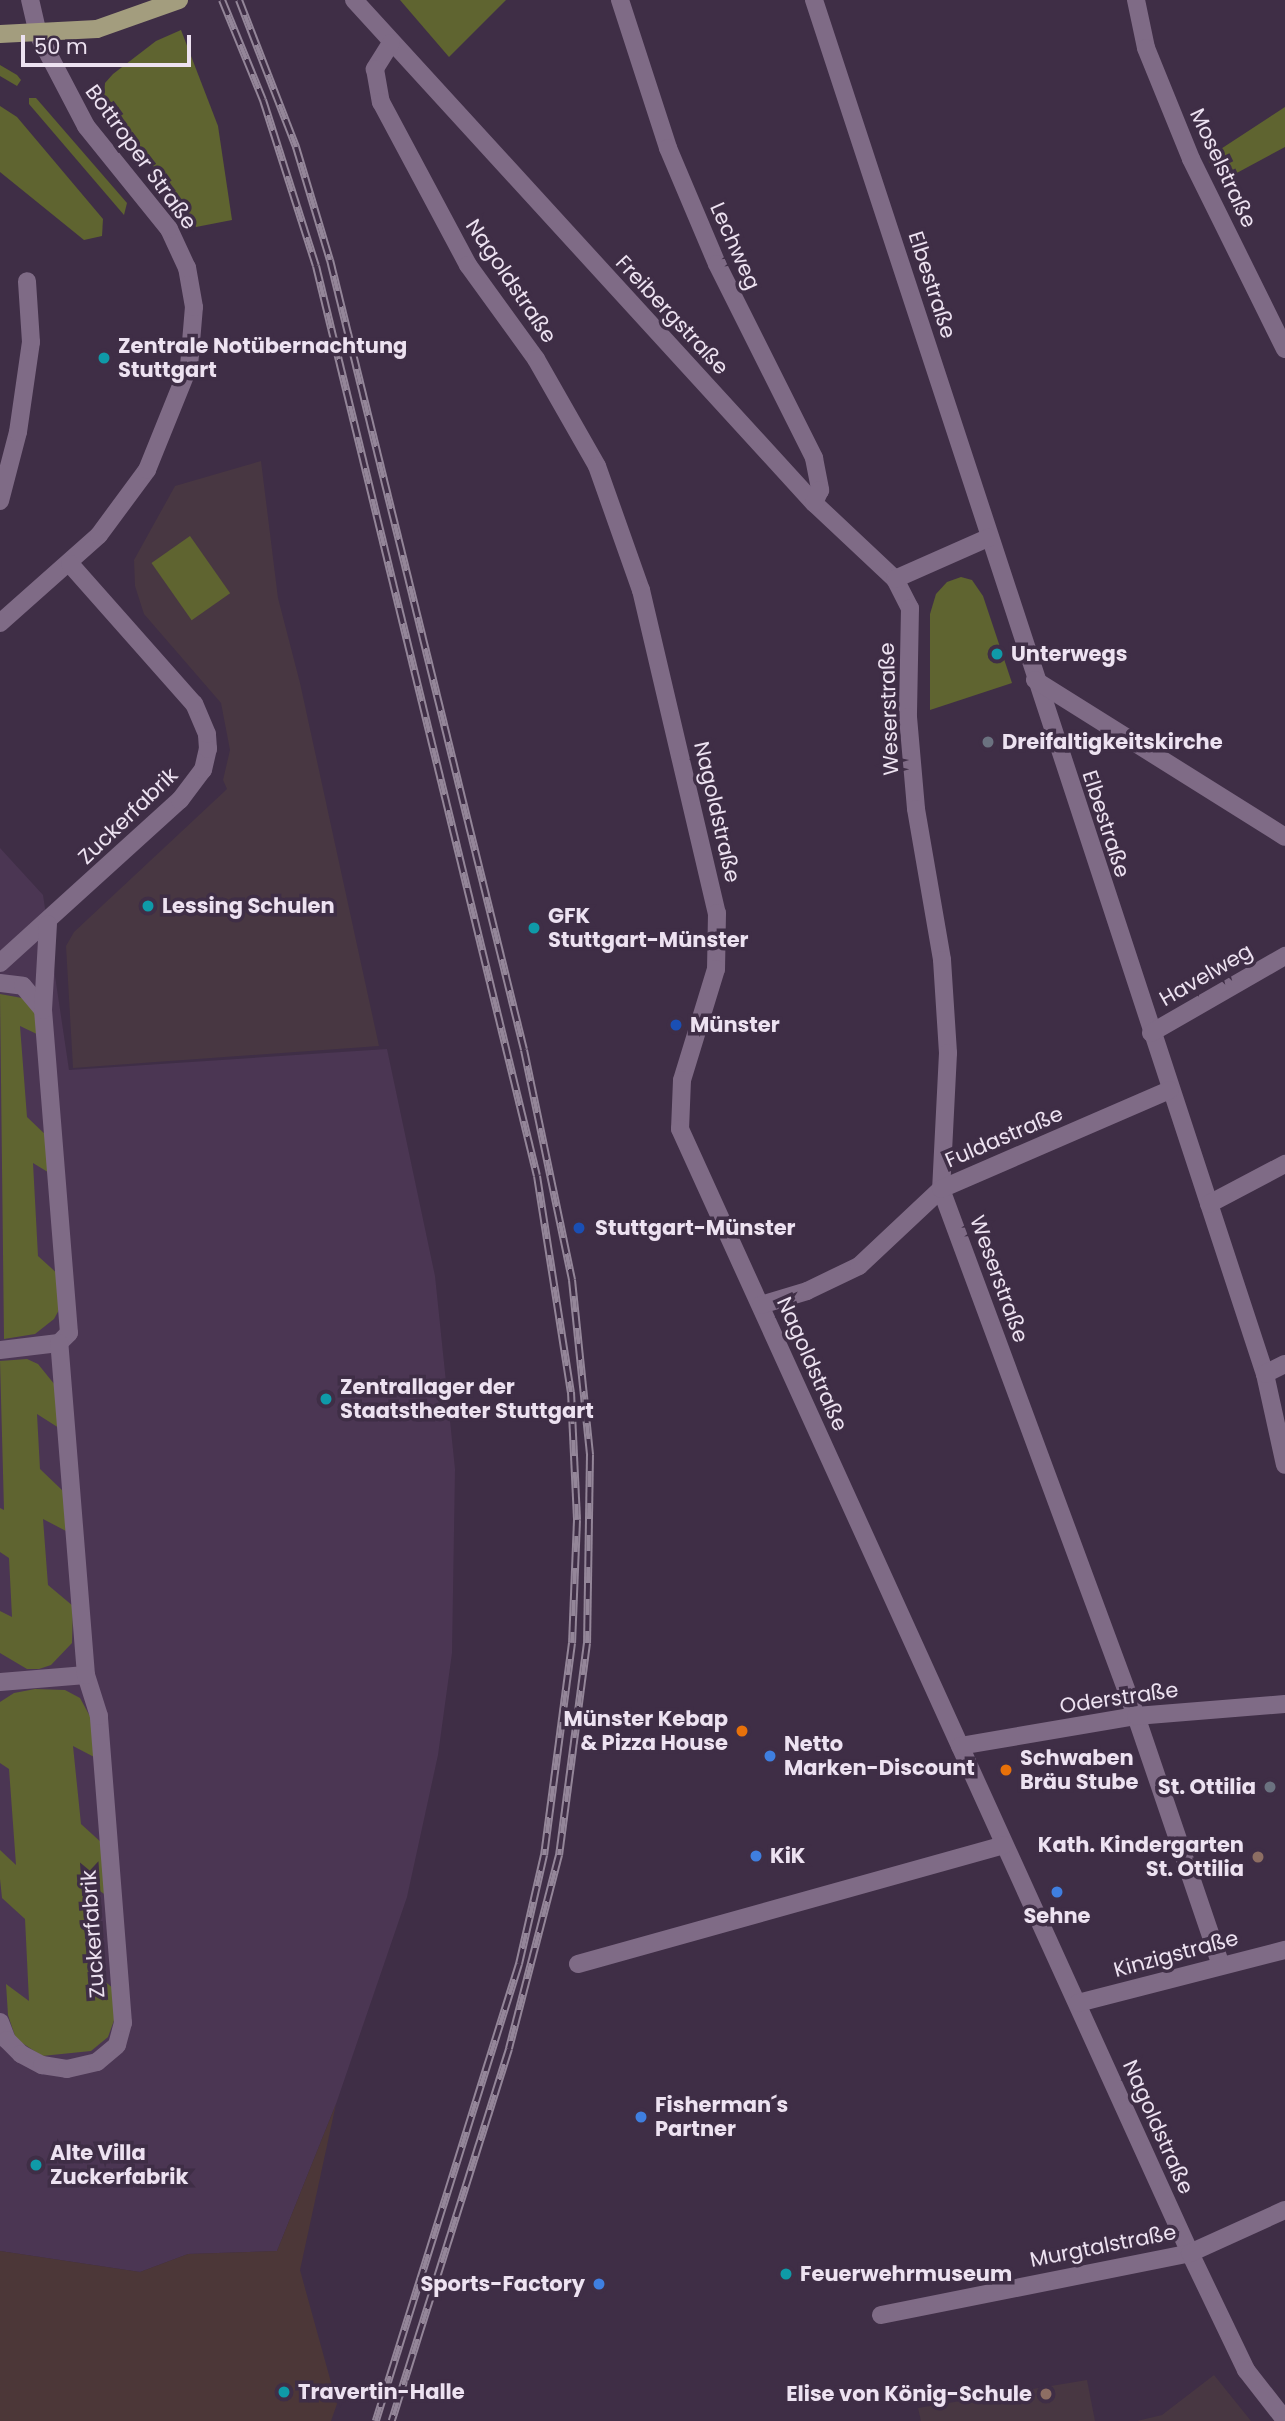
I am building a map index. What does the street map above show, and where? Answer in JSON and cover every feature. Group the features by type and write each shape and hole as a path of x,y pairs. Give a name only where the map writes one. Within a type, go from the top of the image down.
{"main road":[{"path":"0,34 97,29 179,0"}],"street":[{"name":"Bottroper Straße","path":"0,621 70,564 99,535 147,471 188,366 194,307 187,268 169,229 86,126 38,34 30,0"},
{"name":"Freibergstraße","path":"354,0 814,503 895,579"},
{"name":"Lechweg","path":"620,0 668,148 697,218 814,458 820,490 814,503"},
{"name":"Elbestraße","path":"814,0 988,538 1265,1374 1285,1465"},
{"name":"Moselstraße","path":"1136,0 1146,47 1191,159 1285,349"},
{"name":"Nagoldstraße","path":"391,43 375,69 381,102 468,265 537,359 597,466 641,590 717,913 716,969 682,1080 680,1129 1190,2253 1246,2370 1285,2420"},
{"path":"0,501 18,432 31,342 27,281"},
{"path":"895,579 988,538"},
{"name":"Zuckerfabrik","path":"0,963 48,924 180,800 203,769 208,750 207,734 194,704 70,564"},
{"name":"Weserstraße","path":"895,579 910,608 908,717 916,809 942,960 948,1053 941,1189 1136,1716 1221,1965"},
{"path":"1035,680 1285,837"},
{"name":"Zuckerfabrik","path":"0,2022 7,2040 21,2054 42,2065 67,2069 97,2062 117,2045 123,2023 99,1716 86,1675 59,1343 69,1333 43,1010 48,924"},
{"name":"Havelweg","path":"1151,1033 1285,956"},
{"path":"0,983 23,986 43,1010"},
{"name":"Fuldastraße","path":"761,1305 807,1291 859,1266 941,1189 1170,1090"},
{"path":"1209,1204 1285,1164"},
{"path":"0,1350 59,1343"},
{"path":"1265,1374 1285,1364"},
{"path":"0,1682 86,1675"},
{"name":"Oderstraße","path":"960,1746 1136,1716 1285,1704"},
{"path":"578,1964 1004,1845"},
{"name":"Kinzigstraße","path":"1078,2003 1285,1950"},
{"name":"Murgtalstraße","path":"881,2315 1190,2253 1285,2210"}],"shaded area":[{"path":"261,461 278,598 300,683 379,1046 73,1068 66,946 74,932 227,789 223,780 230,750 221,703 144,614 135,586 134,560 175,486"},
{"path":"0,848 43,895 69,1070 387,1049 435,1276 455,1469 452,1653 438,1755 407,1897 336,2104 277,2251 188,2254 140,2272 0,2251"},
{"path":"336,2104 300,2270 337,2404 331,2421 0,2421 0,2251 140,2272 188,2254 277,2251"},
{"path":"1214,2375 1251,2421 1137,2421 1162,2415"},
{"name":"Elise von König-Schule","path":"1087,2380 1095,2421 921,2421 918,2408"}],"green space":[{"path":"400,0 506,0 449,57"},
{"path":"181,30 218,126 232,220 196,227 104,96 105,83 113,74 156,41"},
{"path":"0,65 17,75 21,80 17,86 0,76"},
{"path":"29,98 36,98 127,203 124,215 29,104"},
{"path":"0,106 17,117 103,219 102,236 84,240 0,172"},
{"path":"1285,107 1285,147 1220,182 1207,158"},
{"path":"190,536 230,593 192,620 151,563"},
{"path":"961,577 972,580 983,596 1012,683 930,710 930,614 936,594 947,582"},
{"path":"0,994 22,998 34,1010 41,1036 20,1026 27,1117 49,1138 51,1174 33,1163 38,1256 60,1276 60,1308 54,1319 35,1334 4,1339"},
{"path":"27,1359 38,1364 55,1385 59,1428 37,1414 40,1469 63,1491 66,1531 43,1519 48,1585 73,1606 72,1643 51,1665 39,1669 27,1669 0,1653 0,1611 12,1617 9,1558 0,1552 0,1508 4,1510 0,1361"},
{"path":"35,1689 65,1690 80,1698 92,1720 96,1758 73,1746 81,1824 103,1844 107,1896 84,1880 91,1970 114,1989 116,2015 108,2037 91,2051 42,2056 16,2039 8,2015 6,1984 29,2001 25,1919 2,1898 0,1879 0,1850 16,1865 9,1769 0,1763 0,1702 14,1693"}],"railway":[{"path":"222,0 263,100 316,266 537,1176 571,1392 577,1520 572,1643 544,1855 519,1964 376,2421"},
{"path":"239,0 296,147 330,260 524,1050 572,1280 590,1455 587,1643 559,1855 509,2049 392,2421"}],"place":[{"name":"Zentrale Notübernachtung Stuttgart","path":"104,358"},
{"name":"Unterwegs","path":"997,654"},
{"name":"Dreifaltigkeitskirche","path":"988,742"},
{"name":"Lessing Schulen","path":"148,906"},
{"name":"GFK Stuttgart-Münster","path":"534,928"},
{"name":"Münster","path":"676,1025"},
{"name":"Stuttgart-Münster","path":"579,1228"},
{"name":"Zentrallager der Staatstheater Stuttgart","path":"326,1399"},
{"name":"Münster Kebap & Pizza House","path":"742,1731"},
{"name":"Netto Marken-Discount","path":"770,1756"},
{"name":"Schwaben Bräu Stube","path":"1006,1770"},
{"name":"St. Ottilia","path":"1270,1787"},
{"name":"KiK","path":"756,1856"},
{"name":"Kath. Kindergarten St. Ottilia","path":"1258,1857"},
{"name":"Sehne","path":"1057,1892"},
{"name":"Fisherman´s Partner","path":"641,2117"},
{"name":"Alte Villa Zuckerfabrik","path":"36,2165"},
{"name":"Feuerwehrmuseum","path":"786,2274"},
{"name":"Sports-Factory","path":"599,2284"},
{"name":"Travertin-Halle","path":"284,2392"},
{"name":"Elise von König-Schule","path":"1046,2394"}]}
